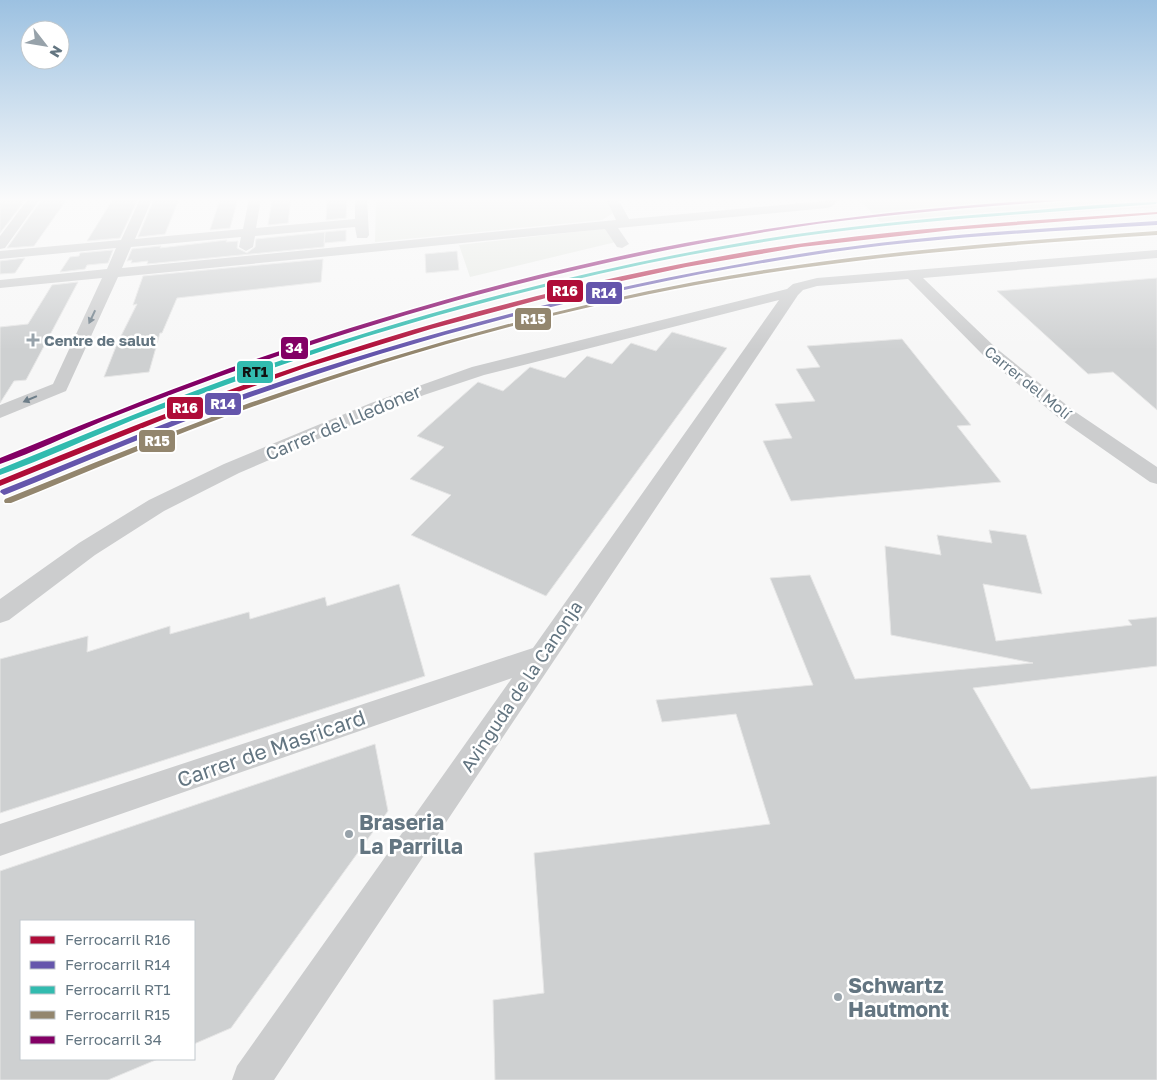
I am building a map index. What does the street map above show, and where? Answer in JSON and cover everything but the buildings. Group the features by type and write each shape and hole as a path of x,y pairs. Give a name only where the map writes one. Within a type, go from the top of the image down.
{"street":[{"path":"0,256 69,249"},
{"path":"0,412 60,386 123,249"},
{"path":"243,260 245,249"},
{"path":"0,284 348,249"},
{"name":"Carrer del Lledoner","path":"0,613 47,577 179,493 234,467 428,386 478,371 792,292 807,284 1157,254"},
{"name":"Carrer del Molí","path":"911,274 998,359 1067,415 1157,477"},
{"name":"Avinguda de la Canonja","path":"251,1080 792,292"},
{"name":"Carrer del Lledoner","path":"720,310 738,308 755,312 766,320 767,329"},
{"name":"Carrer de Masricard","path":"0,840 542,656"}],"shaded area":[{"path":"461,249 585,249 470,277"}],"rail line":[{"name":"34","path":"0,461 175,391 297,347 490,289 663,249"},
{"name":"RT1","path":"0,472 175,401 297,357 361,337 554,283 715,249"},
{"name":"R16","path":"0,483 180,410 302,366 365,346 557,293 621,278 774,249"},
{"name":"R14","path":"4,492 153,431 243,397 431,337 623,288 752,263 843,249"},
{"name":"R15","path":"8,501 186,429 246,407 372,365 500,328 564,311 694,283 809,264 940,249"}],"place":[{"name":"Centre de salut","path":"33,340"},
{"name":"Braseria La Parrilla","path":"349,834"},
{"name":"Schwartz Hautmont","path":"838,997"}]}
